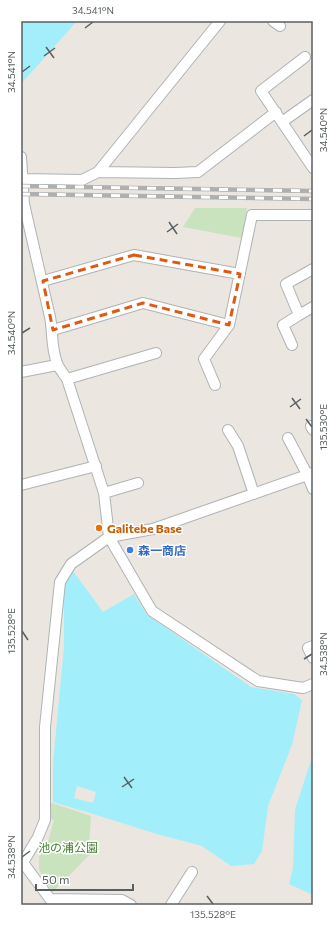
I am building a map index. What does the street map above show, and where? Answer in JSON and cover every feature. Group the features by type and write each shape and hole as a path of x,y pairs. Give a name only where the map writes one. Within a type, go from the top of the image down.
{"street":[{"path":"22,179 82,180 98,172 220,21"},
{"path":"305,58 261,91 313,168"},
{"path":"282,122 313,100"},
{"path":"98,172 198,172 276,112"},
{"path":"21,157 25,226 43,281 53,330 53,348 57,365 67,379 96,466 104,493 109,537 152,611 258,681 303,688 313,684"},
{"path":"215,384 204,359 229,325 252,215 313,215"},
{"path":"43,281 134,255 240,274"},
{"path":"299,315 286,284 313,269"},
{"path":"53,330 143,303 229,325"},
{"path":"292,345 283,325 313,306"},
{"path":"67,379 156,353"},
{"path":"21,372 57,365"},
{"path":"228,430 238,446 254,494"},
{"path":"288,438 310,474 313,489"},
{"path":"21,486 96,466"},
{"path":"132,905 122,900 52,902 22,863 38,837 45,820 45,727 60,582 71,564 109,537 153,529 310,474"},
{"path":"104,493 138,482"},
{"path":"313,646 308,648 313,658"},
{"path":"171,905 192,872"}],"highlighted area":[{"path":"134,255 240,274 229,325 143,303 53,330 43,281"}],"green space":[{"path":"195,208 247,208 242,238 183,227"},
{"name":"池の浦公園","path":"49,802 91,816 89,845 98,846 53,892 39,870 39,856 46,849 54,820 49,819"}],"water":[{"path":"21,21 77,21 21,84"},
{"path":"73,571 103,612 134,594 146,614 251,687 294,694 302,700 292,745 268,806 262,851 254,864 231,866 202,846 157,834 53,802 53,763 64,646 64,581","holes":["77,786 96,792 93,803 74,798"]},
{"path":"313,754 313,895 289,884 293,868 295,810"}],"railway":[{"path":"21,186 313,191"},
{"path":"21,194 313,199"}],"place":[{"name":"Galitebe Base","path":"99,528"},
{"name":"森一商店","path":"130,550"}]}
